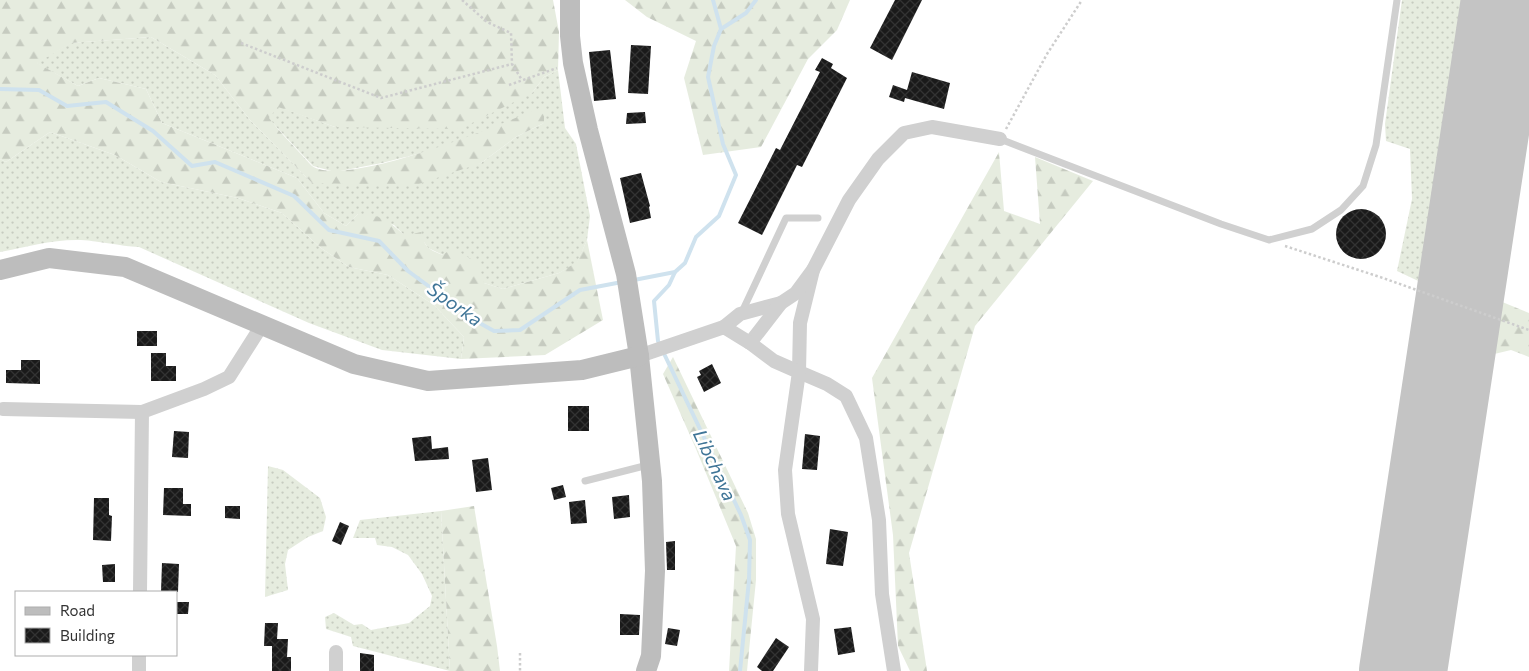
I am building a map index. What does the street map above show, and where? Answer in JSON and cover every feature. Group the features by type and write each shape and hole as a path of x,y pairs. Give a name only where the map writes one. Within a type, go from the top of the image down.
{"street":[{"path":"570,0 570,36 573,63 588,130 647,353 655,571 651,656 646,671"},
{"path":"750,343 781,303 796,293 813,270 850,200 878,158 904,132 932,127 1000,139"},
{"path":"0,270 49,258 125,267 354,364 428,381 582,370 669,346 724,327 740,314 781,303"},
{"path":"811,671 813,619 788,514 785,470 799,372 800,323 813,270"},
{"path":"3,409 142,412 204,389 229,377 262,325"},
{"path":"724,327 774,361 827,384 846,396 866,438 879,520 882,594 894,671"},
{"path":"140,591 142,412"},
{"path":"336,652 336,671"},
{"path":"139,656 139,671"}],"lane":[{"path":"1000,139 1221,224 1269,240 1312,229 1342,210 1363,186 1376,145 1397,0"},
{"path":"740,314 786,218 818,218"},
{"path":"585,482 650,464"}],"path":[{"path":"462,0 487,22 511,33 512,64 522,80"},
{"path":"1000,139 1047,54 1082,0"},
{"path":"241,43 381,98 512,64"},
{"path":"509,85 573,63"},
{"path":"1269,240 1529,330"},
{"path":"520,653 520,671"}],"green space":[{"path":"0,0 553,0 559,32 558,70 544,77 532,93 460,129 335,127 278,107 269,118 312,166 330,171 358,169 391,162 463,139 544,106 544,123 516,137 481,163 413,186 312,183 250,120 215,75 151,37 71,43 37,63 78,86 99,78 146,89 162,123 297,178 324,213 346,226 358,214 383,219 403,234 421,232 426,245 434,251 443,255 452,248 478,263 484,283 503,289 559,273 577,262 587,240 603,320 545,355 461,359 464,337 434,305 388,275 349,267 321,248 282,213 238,198 161,182 115,155 50,132 6,162 0,159"},
{"path":"625,0 850,0 837,30 808,59 761,147 703,155 684,78 696,41 647,17"},
{"path":"1402,0 1490,0 1389,671 1376,671 1431,300 1429,286 1397,271 1412,199 1410,149 1386,141 1385,124"},
{"path":"1519,0 1529,0 1529,67 1494,277 1495,293 1438,671 1418,671"},
{"path":"151,37 215,75 250,120 312,183 481,163 516,137 544,123 544,107 441,148 382,163 335,172 313,166 268,118 277,106 335,127 532,93 544,77 558,70 565,128 576,144 590,216 587,240 577,263 559,273 503,289 484,283 443,255 428,248 424,242 412,234 403,234 394,225 358,214 346,226 324,213 297,178 162,123 146,89 99,78 78,86 36,63 70,43"},
{"path":"50,132 115,155 161,182 238,198 282,213 321,248 349,267 388,275 434,305 464,337 461,359 382,350 309,323 139,247 71,240 0,252 0,159 6,162"},
{"path":"999,152 1004,211 1040,224 1035,157 1093,181 975,326 909,553 927,671 910,671 898,646 893,535 872,378"},
{"path":"1495,299 1529,313 1529,357 1511,350 1486,356"},
{"path":"673,357 748,513 756,539 756,580 747,671 729,671 736,546 663,374"},
{"path":"268,466 283,470 320,498 326,517 323,531 308,537 288,550 285,564 288,590 265,597"},
{"path":"474,506 500,671 450,671 441,511"},
{"path":"441,511 450,671 353,646 351,637 326,629 325,617 334,613 354,625 362,624 371,630 409,623 430,606 432,596 422,574 408,555 392,547 377,545 375,538 353,538 360,520"}],"building":[{"path":"895,0 922,0 892,60 870,48"},
{"path":"631,45 651,46 648,94 628,93"},
{"path":"610,50 616,99 594,101 589,52"},
{"path":"822,58 833,64 831,68 847,78 802,167 797,165 762,235 738,223 776,148 780,150 820,72 815,70"},
{"path":"912,72 950,83 944,109 905,98 904,102 889,97 893,85 907,90"},
{"path":"645,112 646,123 626,124 627,113"},
{"path":"641,173 650,206 651,218 630,223 620,178"},
{"path":"1361,209 1371,211 1379,216 1384,224 1386,234 1384,244 1379,252 1371,257 1361,259 1351,257 1343,252 1338,244 1336,234 1338,224 1343,216 1351,211"},
{"path":"137,331 157,331 157,346 137,346"},
{"path":"151,353 166,353 166,366 176,366 176,381 151,381"},
{"path":"21,360 40,360 40,384 6,383 6,370 21,370"},
{"path":"712,364 721,383 704,392 697,377 701,375 699,371"},
{"path":"568,406 589,406 589,431 568,431"},
{"path":"174,431 189,432 188,458 172,457"},
{"path":"805,434 820,436 817,470 802,469"},
{"path":"431,436 432,449 448,447 449,459 415,461 412,438"},
{"path":"488,458 492,490 476,492 472,460"},
{"path":"563,485 566,497 554,500 551,488"},
{"path":"164,488 183,488 183,504 191,504 191,516 163,515"},
{"path":"629,495 630,517 614,519 612,497"},
{"path":"94,498 109,498 109,515 112,516 111,541 93,540"},
{"path":"585,500 587,523 571,524 569,502"},
{"path":"225,506 240,506 240,519 225,518"},
{"path":"340,522 349,526 341,545 332,541"},
{"path":"830,529 848,532 843,566 826,564"},
{"path":"675,541 675,570 667,570 666,542"},
{"path":"162,563 179,564 178,592 161,591"},
{"path":"115,564 115,582 103,582 102,565"},
{"path":"178,602 189,602 188,614 178,614"},
{"path":"620,614 640,615 639,635 620,635"},
{"path":"265,623 278,623 277,639 288,639 287,657 291,657 291,671 272,671 272,646 264,646"},
{"path":"851,627 855,652 838,655 834,629"},
{"path":"668,628 680,630 677,646 665,644"},
{"path":"776,638 789,647 773,671 762,671 757,667"},
{"path":"360,653 374,655 374,671 360,671"}],"waterway":[{"path":"713,0 721,29"},
{"name":"Šporka","path":"634,280 675,272 685,263 696,237 719,216 736,175 723,144 708,77 714,46 721,29 746,13 756,0"},
{"name":"Šporka","path":"0,89 39,90 67,106 106,102 153,131 192,166 215,162 294,196 329,230 379,241 408,271 476,321 494,331 520,330 580,290 622,282"},
{"name":"Libchava","path":"675,272 669,285 654,301 658,341 741,515 750,540 749,580 740,671"}],"runway":[{"path":"1403,671 1505,0"}]}
